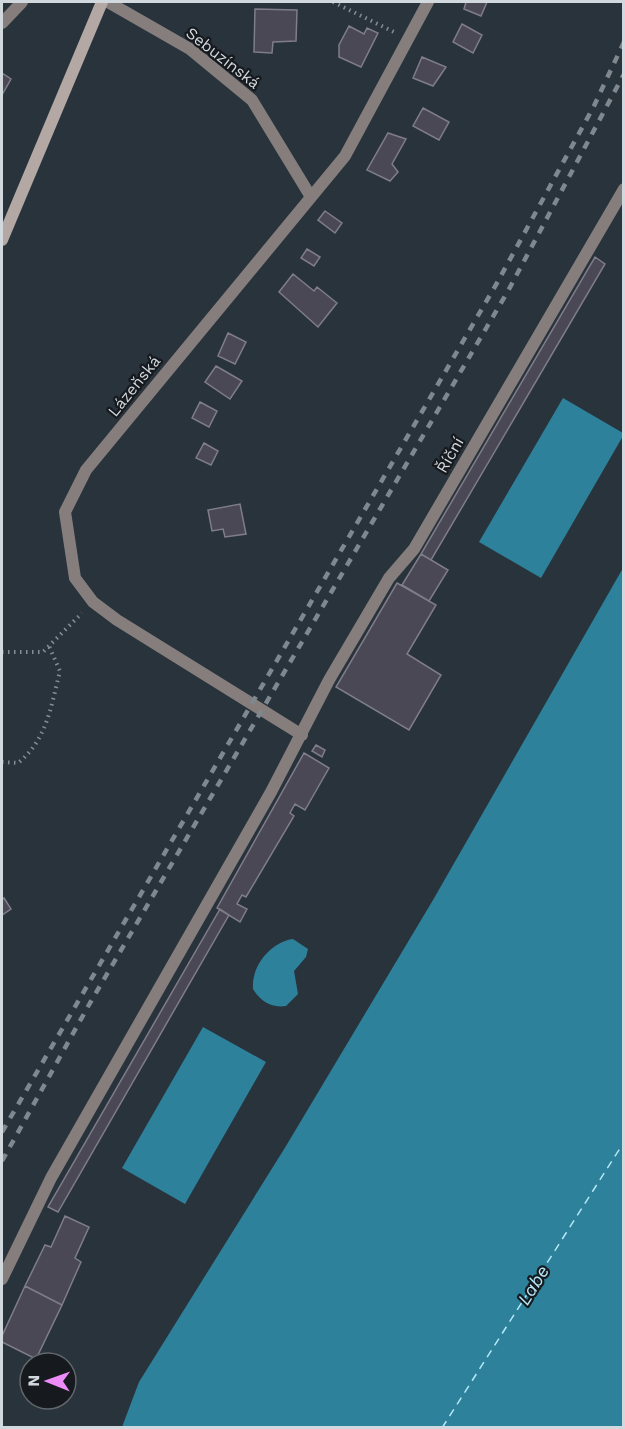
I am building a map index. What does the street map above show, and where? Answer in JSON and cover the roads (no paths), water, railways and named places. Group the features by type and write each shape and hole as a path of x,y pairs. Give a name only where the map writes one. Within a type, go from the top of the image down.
{"main road":[{"path":"2,240 102,2"}],"street":[{"path":"2,23 22,2"},
{"name":"Sebuzínská","path":"108,2 190,49 252,100 310,197"},
{"name":"Lázeňská","path":"302,735 117,620 93,602 75,578 65,512 86,470 345,156 428,2"},
{"name":"Říční","path":"2,1279 51,1178 302,735 329,680 389,578 414,549 624,189"}],"water":[{"path":"563,398 623,433 623,436 541,578 479,542"},
{"name":"Labe","path":"623,568 623,1427 122,1427 139,1382 286,1146 433,900"},
{"path":"293,939 308,949 306,957 294,971 298,994 286,1006 271,1005 263,1001 253,989 255,972 270,950"},
{"path":"203,1027 266,1062 185,1204 122,1168"}],"railway":[{"path":"2,1132 497,283 594,106 624,42"},
{"path":"2,1161 90,1003 508,291 624,74"}]}
